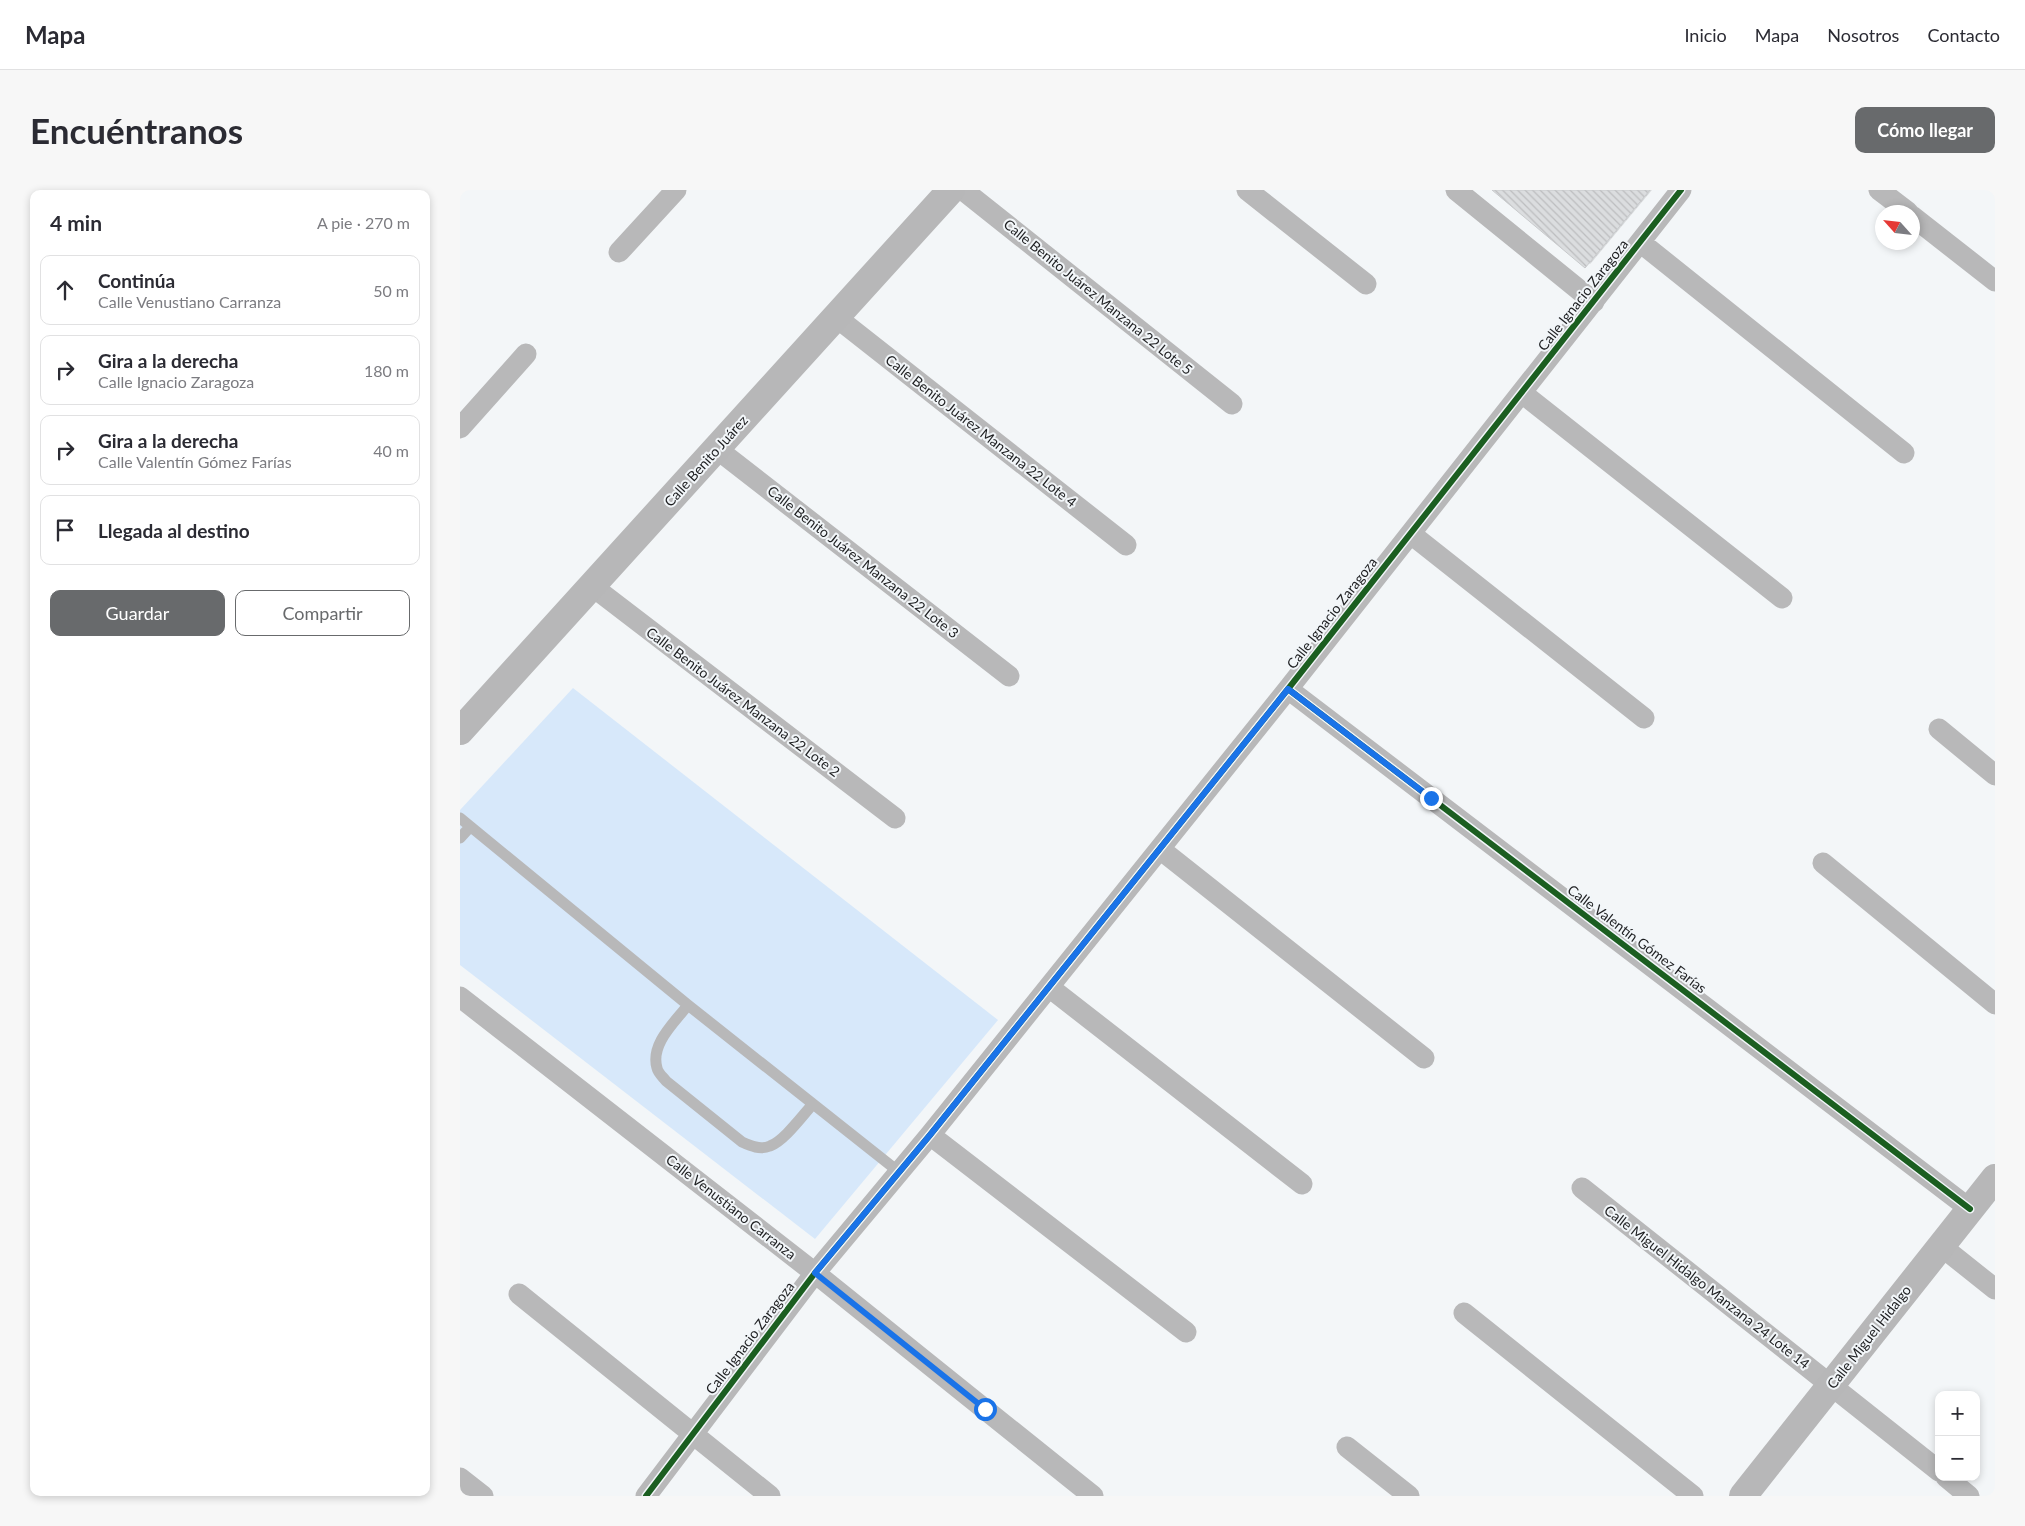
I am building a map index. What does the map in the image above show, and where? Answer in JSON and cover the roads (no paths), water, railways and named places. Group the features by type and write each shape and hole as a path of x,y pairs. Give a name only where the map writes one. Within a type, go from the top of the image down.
{"street":[{"path":"619,252 676,190"},
{"name":"Calle Benito Juárez","path":"460,731 952,190"},
{"name":"Calle Benito Juárez Manzana 22 Lote 5","path":"964,190 1232,404"},
{"path":"1247,190 1366,284"},
{"path":"1456,190 1594,302"},
{"name":"Calle Ignacio Zaragoza","path":"646,1496 815,1273 930,1135 1288,689 1681,190"},
{"path":"1879,190 1899,205"},
{"path":"1920,222 1995,281"},
{"path":"1640,242 1904,452"},
{"name":"Calle Benito Juárez Manzana 22 Lote 4","path":"836,316 1126,545"},
{"path":"460,428 526,354"},
{"path":"1522,393 1782,598"},
{"name":"Calle Benito Juárez Manzana 22 Lote 3","path":"717,449 1009,676"},
{"path":"1411,534 1644,718"},
{"name":"Calle Benito Juárez Manzana 22 Lote 2","path":"592,586 895,818"},
{"name":"Calle Valentín Gómez Farías","path":"1288,689 1970,1209"},
{"path":"1939,729 1995,775"},
{"path":"1160,849 1424,1058"},
{"path":"1823,863 1995,1004"},
{"path":"1049,987 1302,1184"},
{"name":"Calle Venustiano Carranza","path":"460,997 815,1273 1093,1496"},
{"path":"930,1135 1186,1332"},
{"name":"Calle Miguel Hidalgo","path":"1743,1496 1995,1178"},
{"name":"Calle Miguel Hidalgo Manzana 24 Lote 14","path":"1582,1188 1935,1468"},
{"path":"1941,1246 1995,1289"},
{"path":"519,1294 770,1496"},
{"path":"1464,1313 1693,1496"},
{"path":"1346,1447 1409,1496"},
{"path":"460,1478 483,1496"},
{"path":"1951,1481 1970,1496"}],"lane":[{"path":"460,818 688,1005 899,1172"},
{"path":"460,838 470,826"},
{"path":"688,1005 661,1041 655,1055 657,1070 666,1081 742,1142 756,1148 769,1146 781,1138 813,1104"}]}
